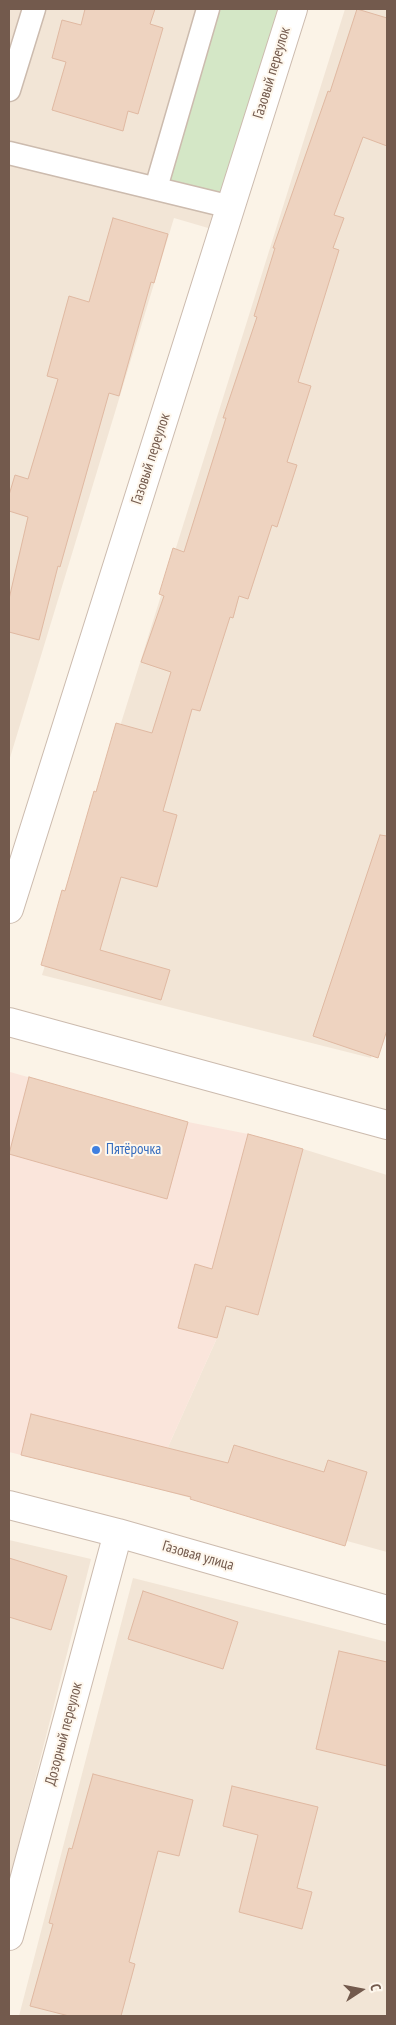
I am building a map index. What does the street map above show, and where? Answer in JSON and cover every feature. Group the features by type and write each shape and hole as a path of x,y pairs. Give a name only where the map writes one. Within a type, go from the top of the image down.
{"street":[{"name":"Газовый переулок","path":"9,909 293,9"},
{"path":"9,1022 387,1125"},
{"name":"Газовая улица","path":"9,1505 118,1533 387,1610"},
{"name":"Дозорный переулок","path":"9,1936 118,1533"}],"lane":[{"path":"9,90 34,9"},
{"path":"156,188 208,9"},
{"path":"9,153 231,207"}],"shaded area":[{"path":"9,9 282,9 215,230 174,218 9,761"},
{"path":"345,9 387,9 387,1011 371,1058 42,975"},
{"path":"10,1072 188,1122 248,1134 303,1149 258,1315 226,1306 217,1338 168,1447 158,1489 9,1452"},
{"path":"303,1149 387,1175 387,1552 158,1489 168,1447 217,1338 226,1306 258,1315"},
{"path":"9,1540 91,1559 9,1882"},
{"path":"133,1578 387,1642 387,2016 19,2016"}],"green space":[{"path":"208,9 293,9 231,207 156,188"}],"building":[{"path":"85,9 155,9 150,24 163,28 138,114 128,111 123,131 52,110 66,62 52,58 62,20 81,25"},
{"path":"357,9 387,18 387,146 363,137 334,215 344,218 333,248 339,250 298,382 311,386 287,462 297,465 277,527 272,525 248,599 239,596 233,618 230,617 200,711 192,709 163,811 177,815 157,887 121,877 100,950 170,970 161,1000 41,965 62,890 65,891 116,723 152,733 171,672 141,662 164,596 159,594 173,548 184,552 226,418 223,418 257,317 254,316 275,248 273,248 328,91 330,92"},
{"path":"113,218 168,234 154,283 151,282 119,396 109,393 60,567 58,566 39,640 9,632 9,599 28,517 9,511 9,495 15,475 28,479 58,379 47,376 69,296 89,302"},
{"path":"380,835 387,836 387,1030 378,1058 313,1036"},
{"path":"29,1077 188,1122 167,1199 9,1154"},
{"path":"248,1134 303,1149 258,1315 226,1306 217,1338 178,1328 195,1264 212,1269"},
{"path":"31,1414 228,1463 234,1445 324,1472 328,1460 367,1472 345,1546 190,1499 191,1497 21,1455"},
{"path":"9,1558 67,1576 51,1630 9,1617"},
{"path":"143,1591 238,1622 223,1669 128,1639"},
{"path":"339,1651 387,1662 387,1766 316,1749"},
{"path":"93,1774 193,1800 179,1856 158,1851 129,1962 135,1964 121,2016 69,2016 30,2006 53,1924 49,1923 69,1848 72,1849"},
{"path":"232,1786 318,1807 297,1888 312,1892 302,1929 239,1912 258,1835 223,1826"}],"place":[{"name":"Пятёрочка","path":"96,1150"}]}
